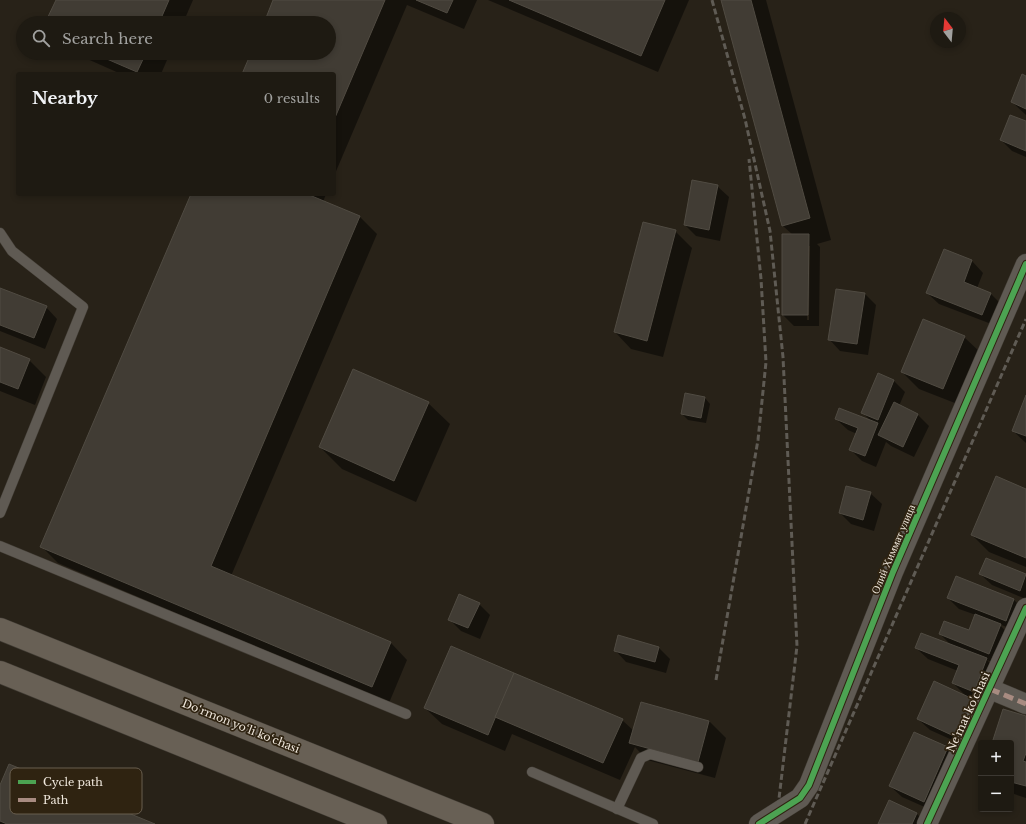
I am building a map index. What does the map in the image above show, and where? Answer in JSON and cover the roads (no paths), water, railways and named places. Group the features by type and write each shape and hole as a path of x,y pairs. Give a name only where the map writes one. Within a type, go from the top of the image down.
{"main road":[{"name":"Do‘rmon yo‘li ko‘chasi","path":"0,629 482,824"},
{"path":"0,672 376,824"}],"street":[{"name":"Олий Химмат улица","path":"759,824 800,798 809,785 893,572 1026,264"},
{"name":"Ne'mat ko'chasi","path":"927,824 1026,608"},
{"path":"990,689 1026,704"}],"lane":[{"path":"0,233 12,251 83,307 0,513"},
{"path":"0,546 406,714"},
{"path":"617,809 641,758 650,754 698,767"},
{"path":"532,772 653,824"}],"railway":[{"path":"712,0 745,119 770,231 783,357 797,646 776,824"},
{"path":"716,680 758,440 766,362 761,279 749,159"},
{"path":"805,824 1026,319"}]}
